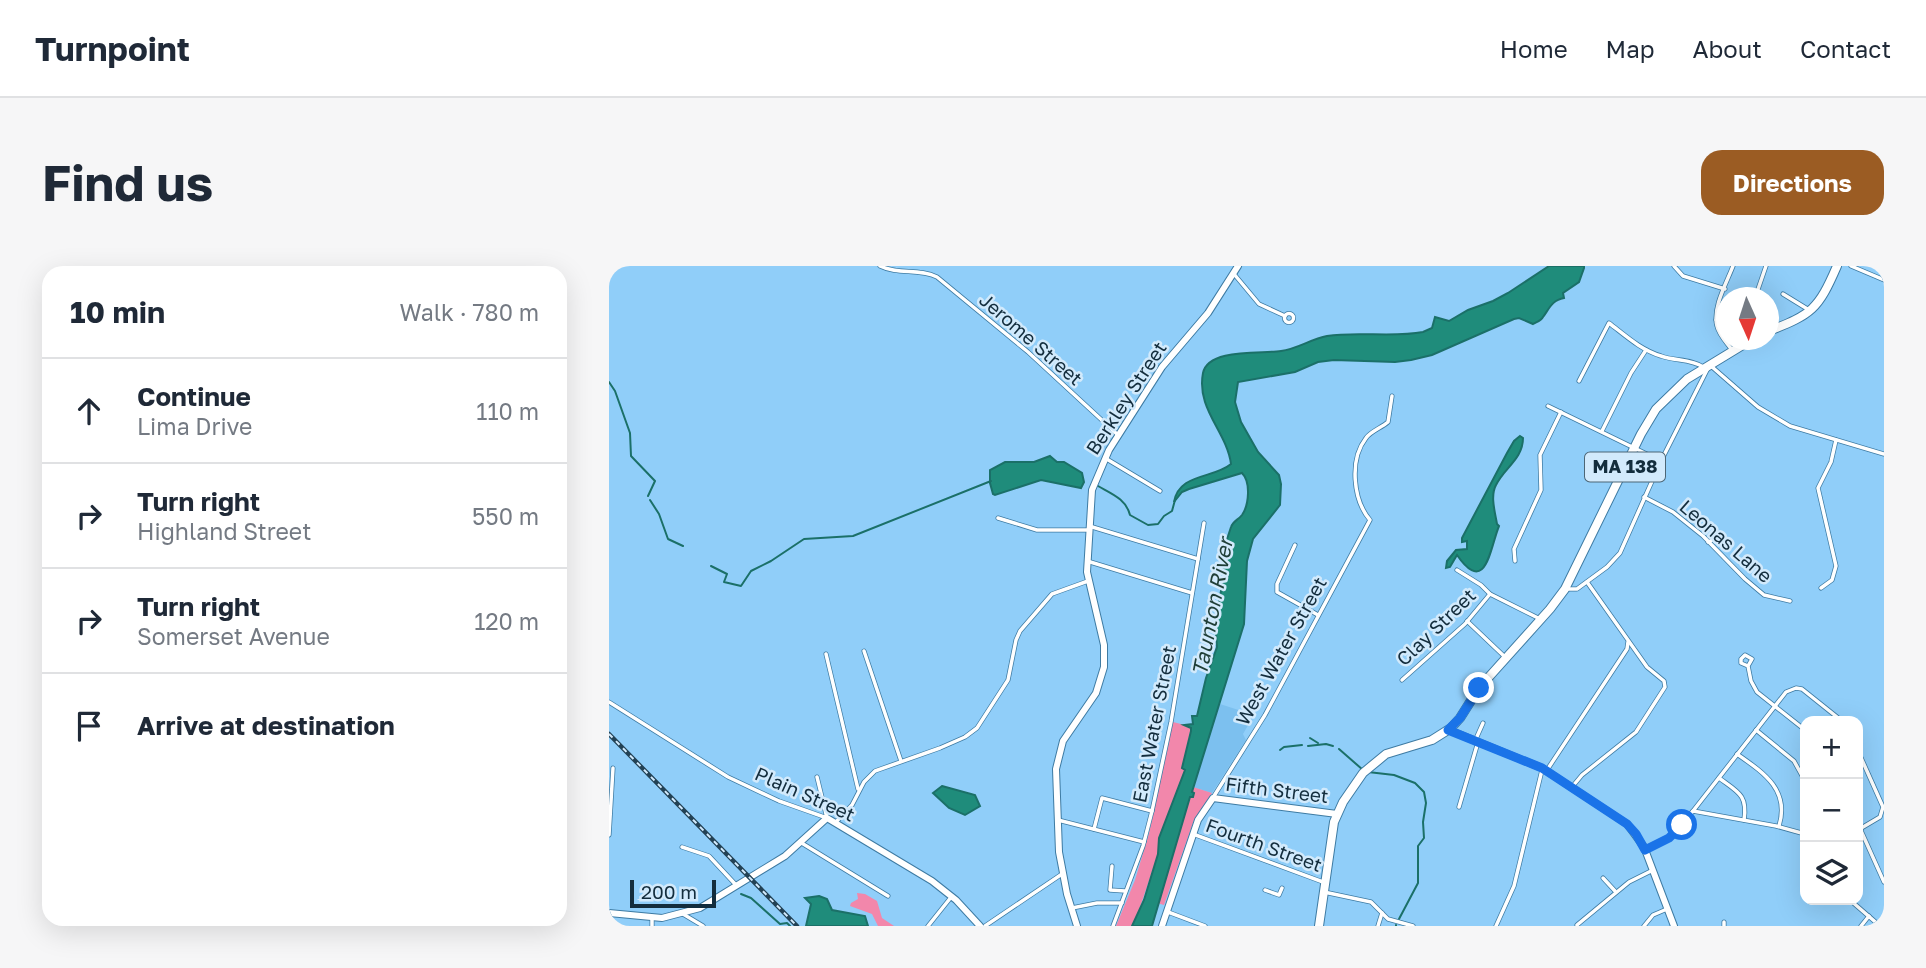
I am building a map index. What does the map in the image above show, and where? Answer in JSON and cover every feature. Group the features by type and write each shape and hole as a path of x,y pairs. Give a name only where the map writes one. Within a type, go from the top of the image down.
{"main road":[{"name":"Berkley Street","path":"1077,926 1062,874 1058,847 1056,769 1058,755 1066,737 1096,693 1104,664 1104,645 1088,580 1088,528 1092,490 1104,458 1165,362 1208,313 1238,266"},
{"path":"1779,327 1811,311 1824,295 1837,266"},
{"name":"MA 138","path":"1319,926 1332,831 1337,814 1364,771 1386,754 1432,740 1460,718 1479,688 1565,589 1649,420 1669,395 1732,350"},
{"path":"1448,730 1544,769 1627,824 1645,850 1674,926"},
{"name":"Fifth Street","path":"1213,798 1337,814"},
{"name":"West Water Street","path":"1162,926 1192,834 1201,812 1213,798"},
{"path":"609,913 652,922 708,904 785,856 827,818"},
{"name":"Plain Street","path":"827,818 932,881 952,896 982,926"}],"street":[{"name":"Jerome Street","path":"880,266 890,270 937,276 1042,365 1118,435"},
{"path":"1674,266 1683,276 1719,287"},
{"path":"1726,287 1733,266"},
{"path":"1759,287 1766,266"},
{"path":"1851,266 1884,280"},
{"path":"1233,273 1259,304 1285,316"},
{"path":"1783,294 1811,311"},
{"path":"1579,380 1608,324 1646,350 1706,366 1758,406 1802,431 1884,453"},
{"path":"1602,432 1631,373 1646,350"},
{"path":"1565,589 1575,590 1609,565 1620,553 1706,366"},
{"name":"West Water Street","path":"1213,798 1262,719 1370,520 1362,510 1359,500 1357,459 1360,447 1368,436 1388,422 1392,396"},
{"path":"1548,406 1661,461"},
{"path":"1514,561 1514,549 1541,490 1540,455 1560,412"},
{"path":"1821,589 1832,580 1836,566 1818,488 1831,461 1836,440"},
{"path":"1104,458 1160,491"},
{"name":"Leonas Lane","path":"1644,497 1674,512 1764,595 1790,601"},
{"path":"998,518 1037,530 1088,528 1198,559"},
{"name":"East Water Street","path":"1113,926 1144,842 1152,811 1171,722 1204,523"},
{"path":"1708,542 1722,536"},
{"path":"1295,545 1277,584 1277,592 1318,615"},
{"path":"1087,561 1192,593"},
{"path":"1457,570 1490,594 1540,620"},
{"path":"837,822 851,806 865,780 875,771 957,741 977,728 1008,680 1020,631 1052,594 1088,580"},
{"path":"1572,787 1582,775 1635,733 1665,690 1664,681 1647,667 1587,582"},
{"name":"Clay Street","path":"1402,680 1467,621 1490,594"},
{"path":"1467,621 1506,658"},
{"path":"1496,926 1514,886 1544,769 1627,649 1628,640"},
{"path":"864,650 901,761"},
{"path":"826,654 859,791"},
{"path":"1748,666 1755,689 1800,726"},
{"path":"1645,850 1647,846 1672,835 1786,692 1799,688 1835,716"},
{"name":"Plain Street","path":"609,702 728,777 779,801 827,818"},
{"path":"1459,807 1483,723"},
{"path":"1756,730 1799,766 1804,779"},
{"path":"1737,754 1771,780 1782,804 1783,813 1779,826"},
{"path":"1863,762 1883,807 1880,817 1863,826"},
{"path":"609,835 613,768"},
{"path":"817,777 827,818"},
{"path":"1719,778 1744,799 1744,820"},
{"path":"1094,829 1102,798 1152,811"},
{"path":"1693,811 1779,826 1800,832"},
{"path":"1057,820 1144,842"},
{"name":"Fourth Street","path":"1192,834 1325,888 1371,902 1391,920 1413,926"},
{"path":"1863,838 1884,881"},
{"path":"800,842 888,896"},
{"path":"682,846 709,856 738,887"},
{"path":"1112,866 1110,890 1126,891"},
{"path":"1577,925 1615,891 1653,870"},
{"path":"982,926 1062,874"},
{"path":"1603,878 1615,891"},
{"path":"1265,890 1279,895 1282,888"},
{"path":"928,926 952,896"},
{"path":"1071,908 1100,902 1122,903"},
{"path":"1856,905 1880,926"},
{"path":"1644,926 1653,915 1667,909"},
{"path":"1166,912 1205,926"},
{"path":"1378,926 1382,913"},
{"path":"683,914 703,926"},
{"path":"1861,926 1869,916"}],"shaded area":[{"path":"1549,266 1584,268 1579,282 1563,293 1564,298 1554,303 1542,318 1533,324 1519,318 1514,319 1432,355 1411,360 1318,362 1295,372 1238,382 1235,402 1241,422 1258,452 1279,475 1280,505 1253,539 1247,561 1244,624 1152,926 1132,926 1144,900 1158,854 1159,838 1185,770 1182,768 1191,728 1184,725 1193,724 1192,716 1197,716 1217,647 1215,621 1224,576 1226,545 1232,525 1242,515 1247,500 1247,482 1242,473 1189,489 1182,492 1174,502 1182,486 1189,481 1231,464 1224,441 1204,398 1203,373 1207,365 1214,359 1225,356 1287,350 1327,336 1423,332 1432,328 1435,317 1449,321 1508,293"},
{"path":"1520,436 1523,438 1520,452 1494,489 1493,504 1499,526 1485,564 1481,570 1475,571 1467,567 1457,555 1450,567 1446,568 1447,561 1456,550 1467,549 1467,541 1462,542 1462,538 1507,453"},
{"path":"1050,456 1082,473 1084,482 1081,488 1041,480 993,494 990,470 1005,462 1034,462"},
{"path":"1220,704 1254,715 1243,734 1246,740 1212,793 1193,787"},
{"path":"1173,722 1191,728 1182,768 1185,770 1159,838 1158,854 1136,919 1132,926 1116,926 1135,880 1149,833"},
{"path":"942,786 975,795 980,806 965,815 949,808 933,793"},
{"path":"1193,787 1212,793 1194,820 1164,905 1157,903"},
{"path":"857,893 877,901 882,918 894,926 878,926 872,914 850,906 858,899"},
{"path":"819,896 827,899 832,910 865,916 868,926 806,926 811,904 805,898"}],"waterway":[{"path":"609,382 615,391 630,433 631,456 655,481 648,496"},
{"path":"711,566 727,574 724,582 741,586 751,571 804,539 853,536 991,481"},
{"path":"1098,486 1122,501 1130,515 1148,525 1158,524 1172,511 1175,500"},
{"path":"650,500 659,514 668,539 683,546"},
{"path":"1310,738 1318,743"},
{"path":"1280,750 1302,745"},
{"path":"1308,746 1333,746"},
{"path":"1339,749 1363,770"},
{"path":"1368,772 1394,775 1415,783 1424,792 1424,838 1418,846 1418,883 1399,919"},
{"path":"1230,782 1252,783"},
{"path":"741,894 751,898 780,924 787,923 790,926"}],"railway":[{"path":"609,734 797,926"}],"route":[{"path":"1479,688 1460,718 1448,730 1551,772 1627,824 1645,850 1669,838 1682,825"}],"water label":[{"name":"Taunton River","path":"1213,607"}]}
